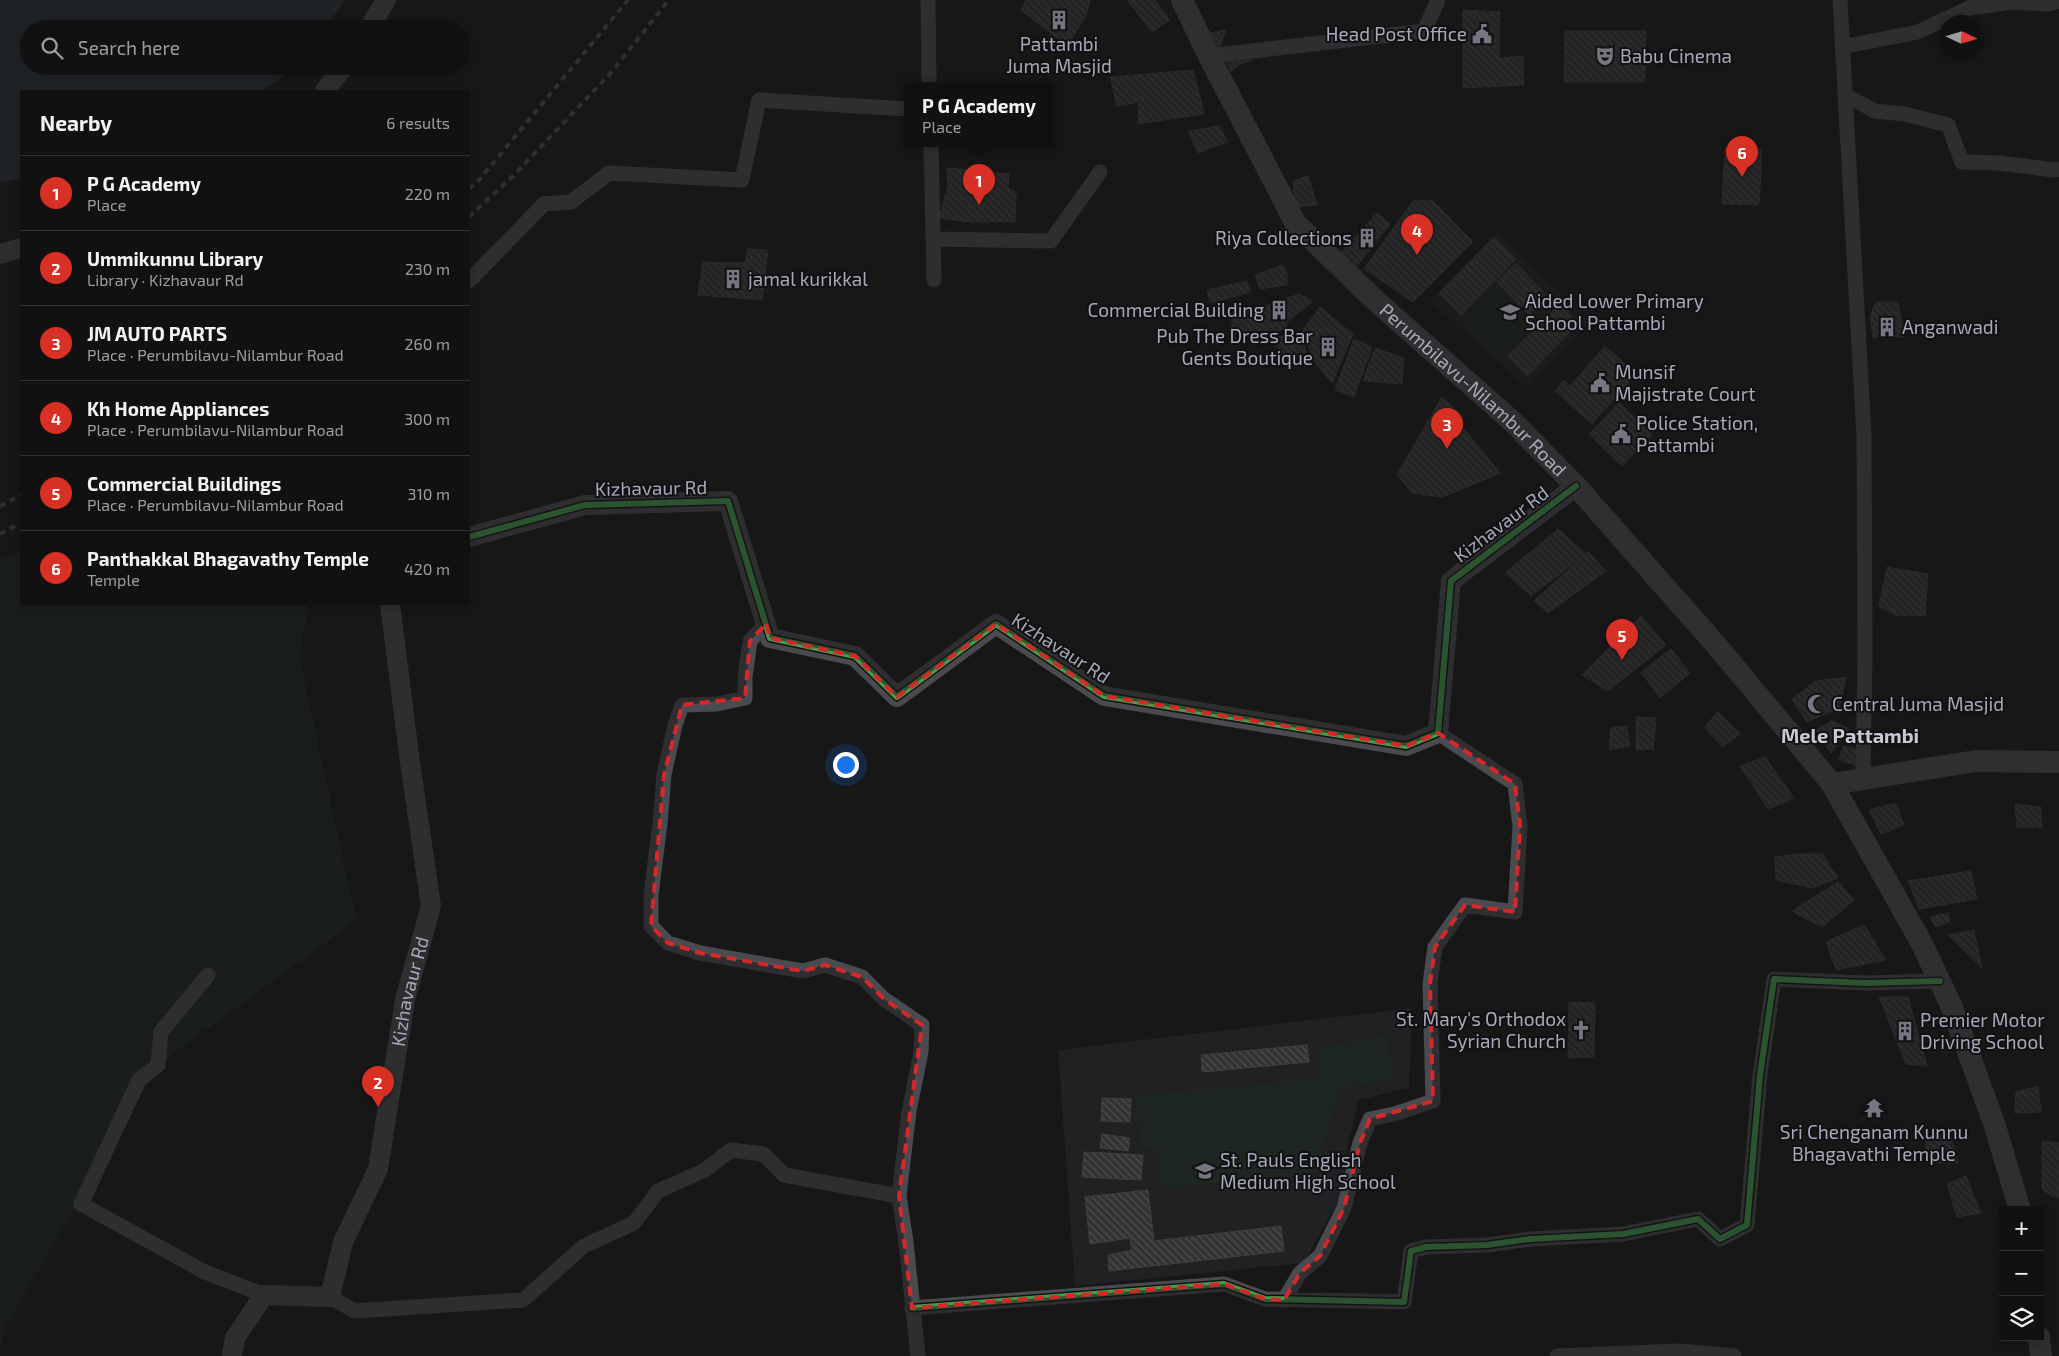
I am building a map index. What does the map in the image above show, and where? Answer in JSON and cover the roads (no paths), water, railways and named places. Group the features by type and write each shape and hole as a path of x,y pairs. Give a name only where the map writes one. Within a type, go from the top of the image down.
{"main road":[{"name":"Perumbilavu-Nilambur Road","path":"1182,0 1296,224 1377,302 1513,422 1576,486 1717,646 1832,784 1921,942 1951,1005 1994,1123 2019,1206"},
{"path":"1832,784 1976,761 2059,762"},
{"path":"2039,1341 2041,1356"}],"street":[{"path":"374,20 386,0"},
{"path":"928,0 929,82"},
{"path":"1209,56 1424,31 1438,0"},
{"path":"1840,0 1864,436 1865,656 1863,778"},
{"path":"1842,47 1918,32 1969,8 2011,1 2049,4 2059,0"},
{"path":"326,90 337,75"},
{"path":"1845,95 1875,111 1905,114 1948,125 1962,162 2000,162 2054,170 2059,169"},
{"path":"470,280 544,204 571,202 609,173 742,180 759,100 904,109"},
{"path":"930,147 934,280"},
{"path":"933,239 1051,242 1100,172"},
{"path":"0,254 20,248"},
{"name":"Kizhavaur Rd","path":"470,538 585,505 728,501 770,638 855,656 897,697 996,624 1104,696 1406,746 1438,733 1451,581 1576,486"},
{"name":"Kizhavaur Rd","path":"330,1297 343,1242 378,1169 405,1000 431,906 390,605"},
{"path":"766,624 750,641 745,677 745,698 717,704 682,705 675,725 664,775 652,895 651,926 668,943 700,953 803,971 826,965 862,977 884,999 922,1026 921,1052 909,1111 899,1196 906,1242 918,1356"},
{"path":"1284,1300 1300,1273 1320,1256 1344,1208 1360,1143 1370,1119 1394,1114 1433,1101 1430,984 1435,947 1464,905 1515,912 1520,826 1515,784 1438,733"},
{"path":"208,975 160,1032 158,1065 139,1080 81,1204 205,1272 264,1295 330,1297 355,1311 523,1300 584,1246 634,1224 658,1191 705,1170 731,1150 763,1154 784,1175 899,1196"},
{"path":"912,1308 1224,1284 1265,1299 1404,1302 1411,1251 1426,1247 1487,1246 1530,1240 1623,1234 1698,1219 1720,1239 1747,1225 1760,1075 1774,979 1865,983 1940,981"},
{"path":"232,1356 235,1338 264,1295"},
{"path":"1557,1356 1680,1354 1734,1356"}],"railway":[{"path":"470,188 480,179 628,0"},
{"path":"470,216 514,175 609,75 669,0"},
{"path":"0,506 20,496"},
{"path":"0,534 20,524"}],"place":[{"name":"Pattambi Juma Masjid","path":"1059,20"},
{"name":"Head Post Office","path":"1482,34"},
{"name":"Babu Cinema","path":"1605,56"},
{"name":"Panthakkal Bhagavathy Temple","path":"1742,177"},
{"name":"P G Academy","path":"979,205"},
{"name":"Riya Collections","path":"1367,238"},
{"name":"Kh Home Appliances","path":"1417,255"},
{"name":"jamal kurikkal","path":"733,279"},
{"name":"Commercial Building","path":"1279,310"},
{"name":"Aided Lower Primary School Pattambi","path":"1510,312"},
{"name":"Anganwadi","path":"1887,327"},
{"name":"Pub The Dress Bar Gents Boutique","path":"1328,347"},
{"name":"Munsif Majistrate Court","path":"1600,383"},
{"name":"Police Station, Pattambi","path":"1621,434"},
{"name":"JM AUTO PARTS","path":"1447,449"},
{"name":"Commercial Buildings","path":"1622,660"},
{"name":"Central Juma Masjid","path":"1817,704"},
{"name":"St. Mary's Orthodox Syrian Church","path":"1581,1030"},
{"name":"Premier Motor Driving School","path":"1905,1031"},
{"name":"Ummikunnu Library","path":"378,1107"},
{"name":"Sri Chenganam Kunnu Bhagavathi Temple","path":"1874,1108"},
{"name":"St. Pauls English Medium High School","path":"1205,1171"}],"district":[{"name":"Mele Pattambi","path":"1850,736"}]}
